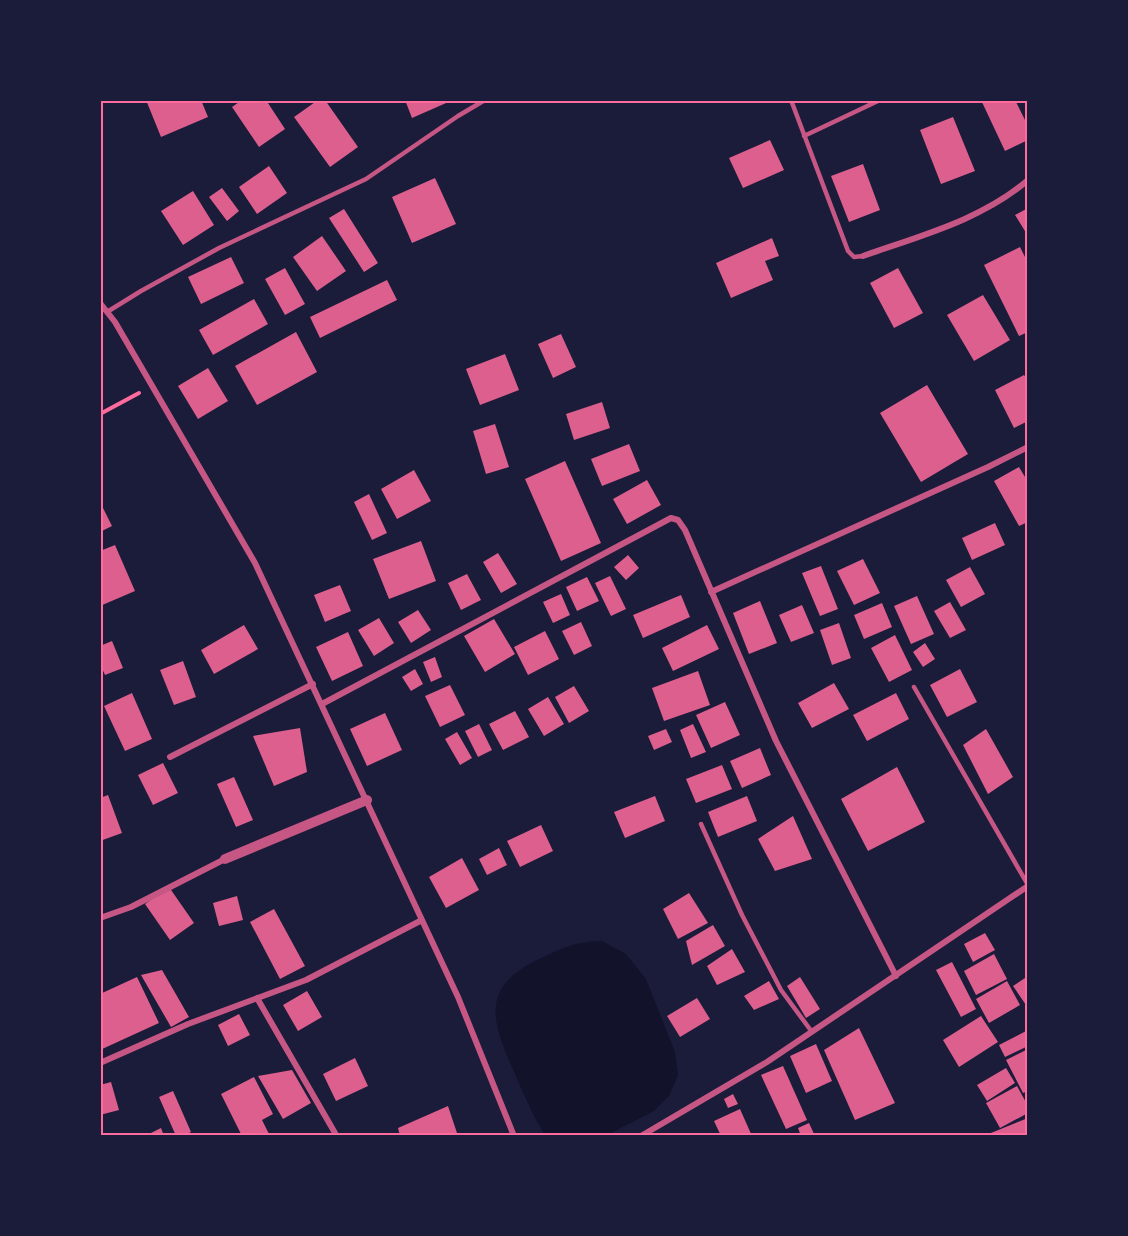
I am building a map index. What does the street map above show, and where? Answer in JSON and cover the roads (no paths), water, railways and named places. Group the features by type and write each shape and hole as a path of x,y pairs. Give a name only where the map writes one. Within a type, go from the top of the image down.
{"street":[{"path":"863,256 980,212 1000,201 1028,180"},
{"path":"100,303 151,385 255,563 459,997 514,1136"},
{"path":"711,592 1028,447"},
{"path":"322,704 671,518 678,520 685,530 776,741 896,976"},
{"path":"170,757 313,684"},
{"path":"100,918 131,907 225,859 367,800"},
{"path":"640,1136 767,1062 1028,886"},
{"path":"100,1064 188,1024 306,980 422,920"},
{"path":"257,998 335,1133"}],"lane":[{"path":"107,312 219,248 366,179 485,100"},
{"path":"791,100 848,252 854,257 863,256"},
{"path":"804,136 880,100"},
{"path":"914,687 1028,886"},
{"path":"702,824 742,915 781,990 812,1032"}]}
